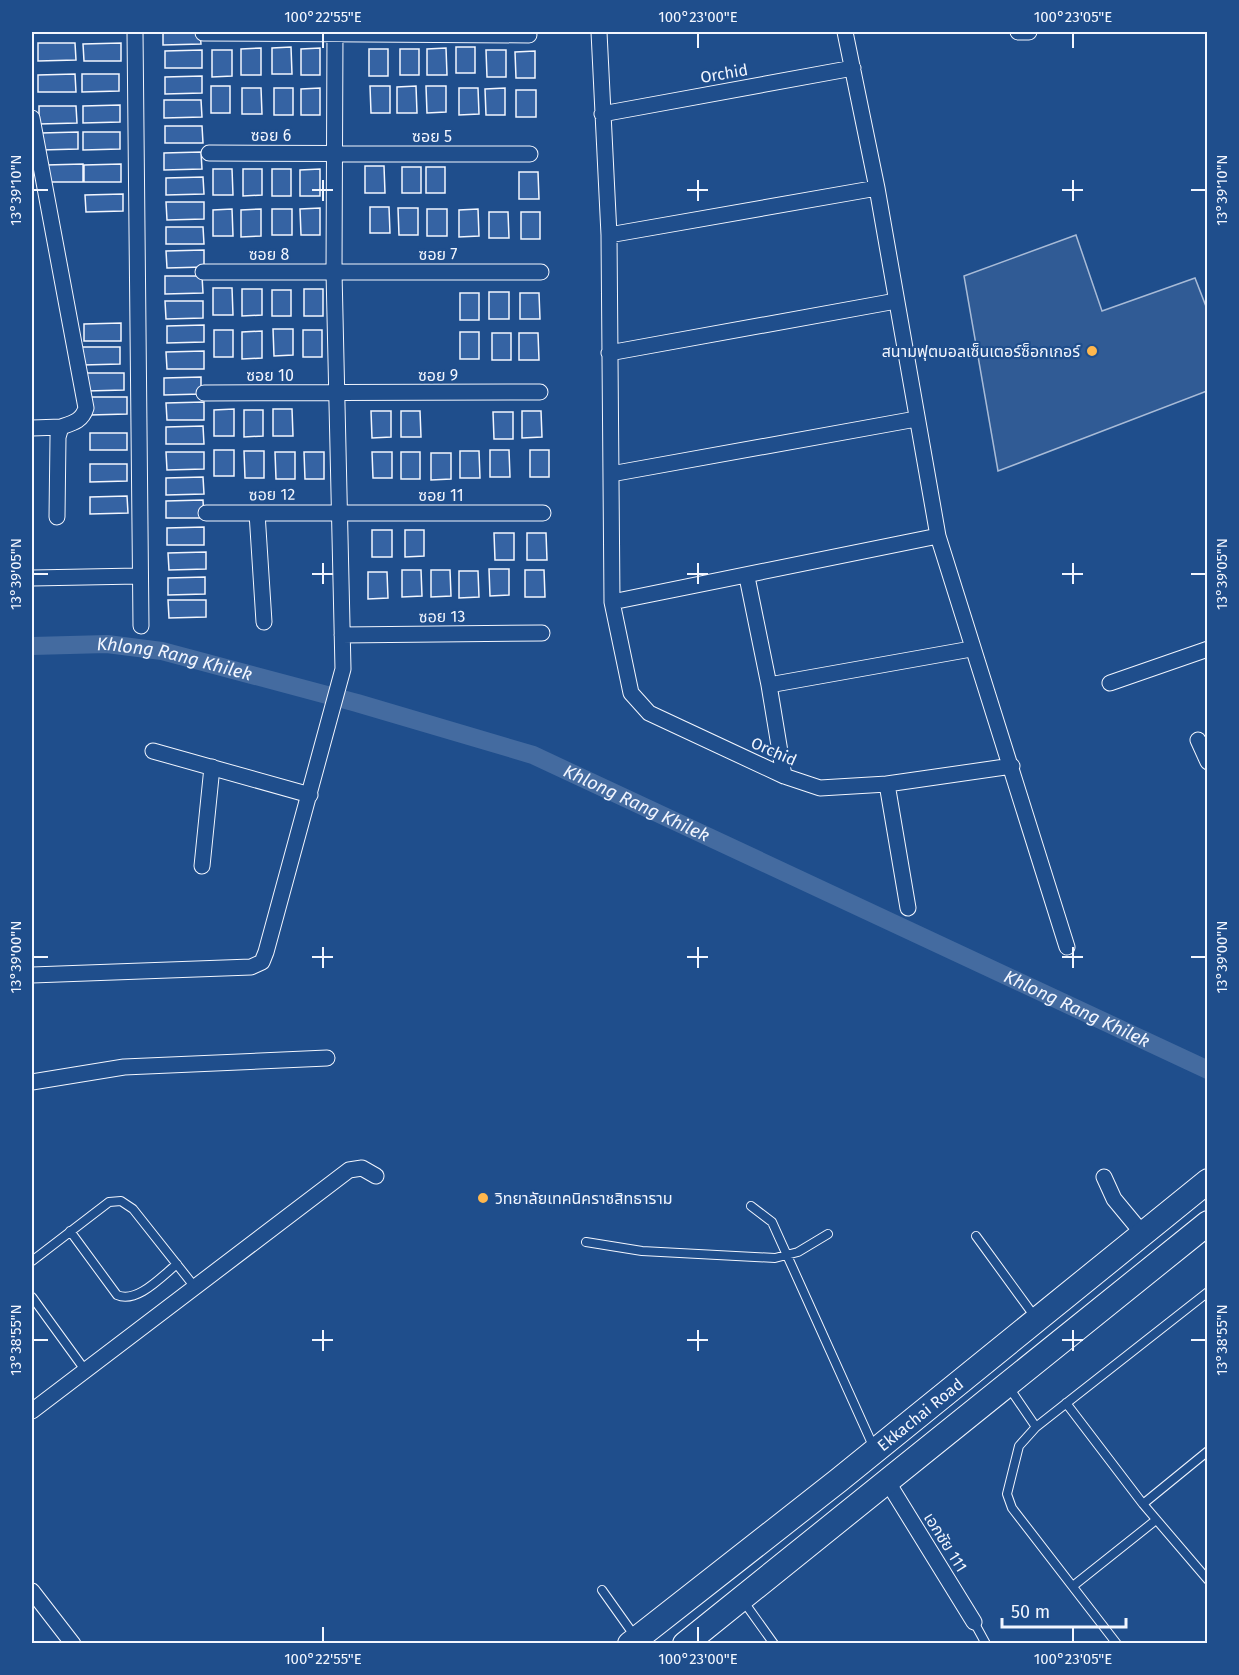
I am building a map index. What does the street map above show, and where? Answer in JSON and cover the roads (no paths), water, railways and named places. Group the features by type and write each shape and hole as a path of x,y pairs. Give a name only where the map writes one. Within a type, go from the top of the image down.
{"main road":[{"name":"Ekkachai Road","path":"685,1644 1007,1385 1153,1246 1208,1181"},
{"name":"Ekkachai Road","path":"634,1641 876,1451 1037,1319 1153,1246 1208,1223"}],"street":[{"path":"135,32 138,576 141,626"},
{"path":"203,33 335,32 529,35"},
{"path":"32,975 251,967 262,962 343,669 334,272 335,32"},
{"name":"Orchid","path":"598,32 609,235 612,602 631,693 649,713 784,776 820,788 887,784 1012,766"},
{"path":"845,32 877,188 938,536 971,649 1012,766 1067,946"},
{"path":"1018,32 1029,32"},
{"name":"Orchid","path":"602,114 853,68"},
{"path":"32,118 86,408 84,416 76,422 61,427 32,428"},
{"name":"ซอย 6","path":"209,153 333,153"},
{"name":"ซอย 5","path":"333,153 530,154"},
{"path":"609,235 877,188"},
{"name":"ซอย 8","path":"203,272 334,272"},
{"name":"ซอย 7","path":"334,272 541,272"},
{"path":"609,353 896,301"},
{"name":"ซอย 10","path":"204,393 336,393"},
{"name":"ซอย 9","path":"336,393 540,393"},
{"path":"611,474 916,419"},
{"path":"57,517 57,438 61,427"},
{"name":"ซอย 12","path":"206,513 339,512"},
{"name":"ซอย 11","path":"339,512 543,513"},
{"path":"257,513 264,622"},
{"path":"612,602 747,577 938,536"},
{"path":"32,578 138,576"},
{"path":"747,577 769,685 784,776"},
{"name":"ซอย 13","path":"342,635 542,633"},
{"path":"769,685 971,649"},
{"path":"1110,683 1208,649"},
{"path":"1198,740 1208,762"},
{"path":"153,751 310,795"},
{"path":"202,866 212,767"},
{"path":"887,784 908,908"},
{"path":"32,1082 124,1067 327,1058"},
{"path":"32,1411 349,1170 362,1168 376,1176"},
{"path":"1104,1177 1114,1199 1153,1246"},
{"name":"เอกชัย 111","path":"887,1481 974,1622"},
{"path":"32,1591 73,1644"}],"lane":[{"path":"32,1261 109,1202 121,1201 133,1209 194,1286"},
{"path":"751,1206 772,1222 876,1451"},
{"path":"70,1232 117,1296 125,1299 134,1297 177,1264"},
{"path":"586,1242 642,1251 775,1258 798,1252 828,1234"},
{"path":"976,1236 1037,1319"},
{"path":"1117,1644 1012,1508 1007,1494 1019,1446 1036,1427 1208,1292"},
{"path":"32,1297 85,1370"},
{"path":"1007,1385 1036,1427"},
{"path":"1066,1403 1143,1504 1208,1580"},
{"path":"1143,1504 1208,1451"},
{"path":"1073,1586 1156,1520"},
{"path":"602,1590 634,1641"},
{"path":"741,1598 774,1644"},
{"path":"974,1622 986,1644"}],"waterway":[{"name":"Khlong Rang Khilek","path":"32,646 107,644 162,651 357,703 533,755 1208,1070"}],"place":[{"name":"สนามฟุตบอลเซ็นเตอร์ซ็อกเกอร์","path":"1092,351"},
{"name":"วิทยาลัยเทคนิคราชสิทธาราม","path":"483,1198"}]}
